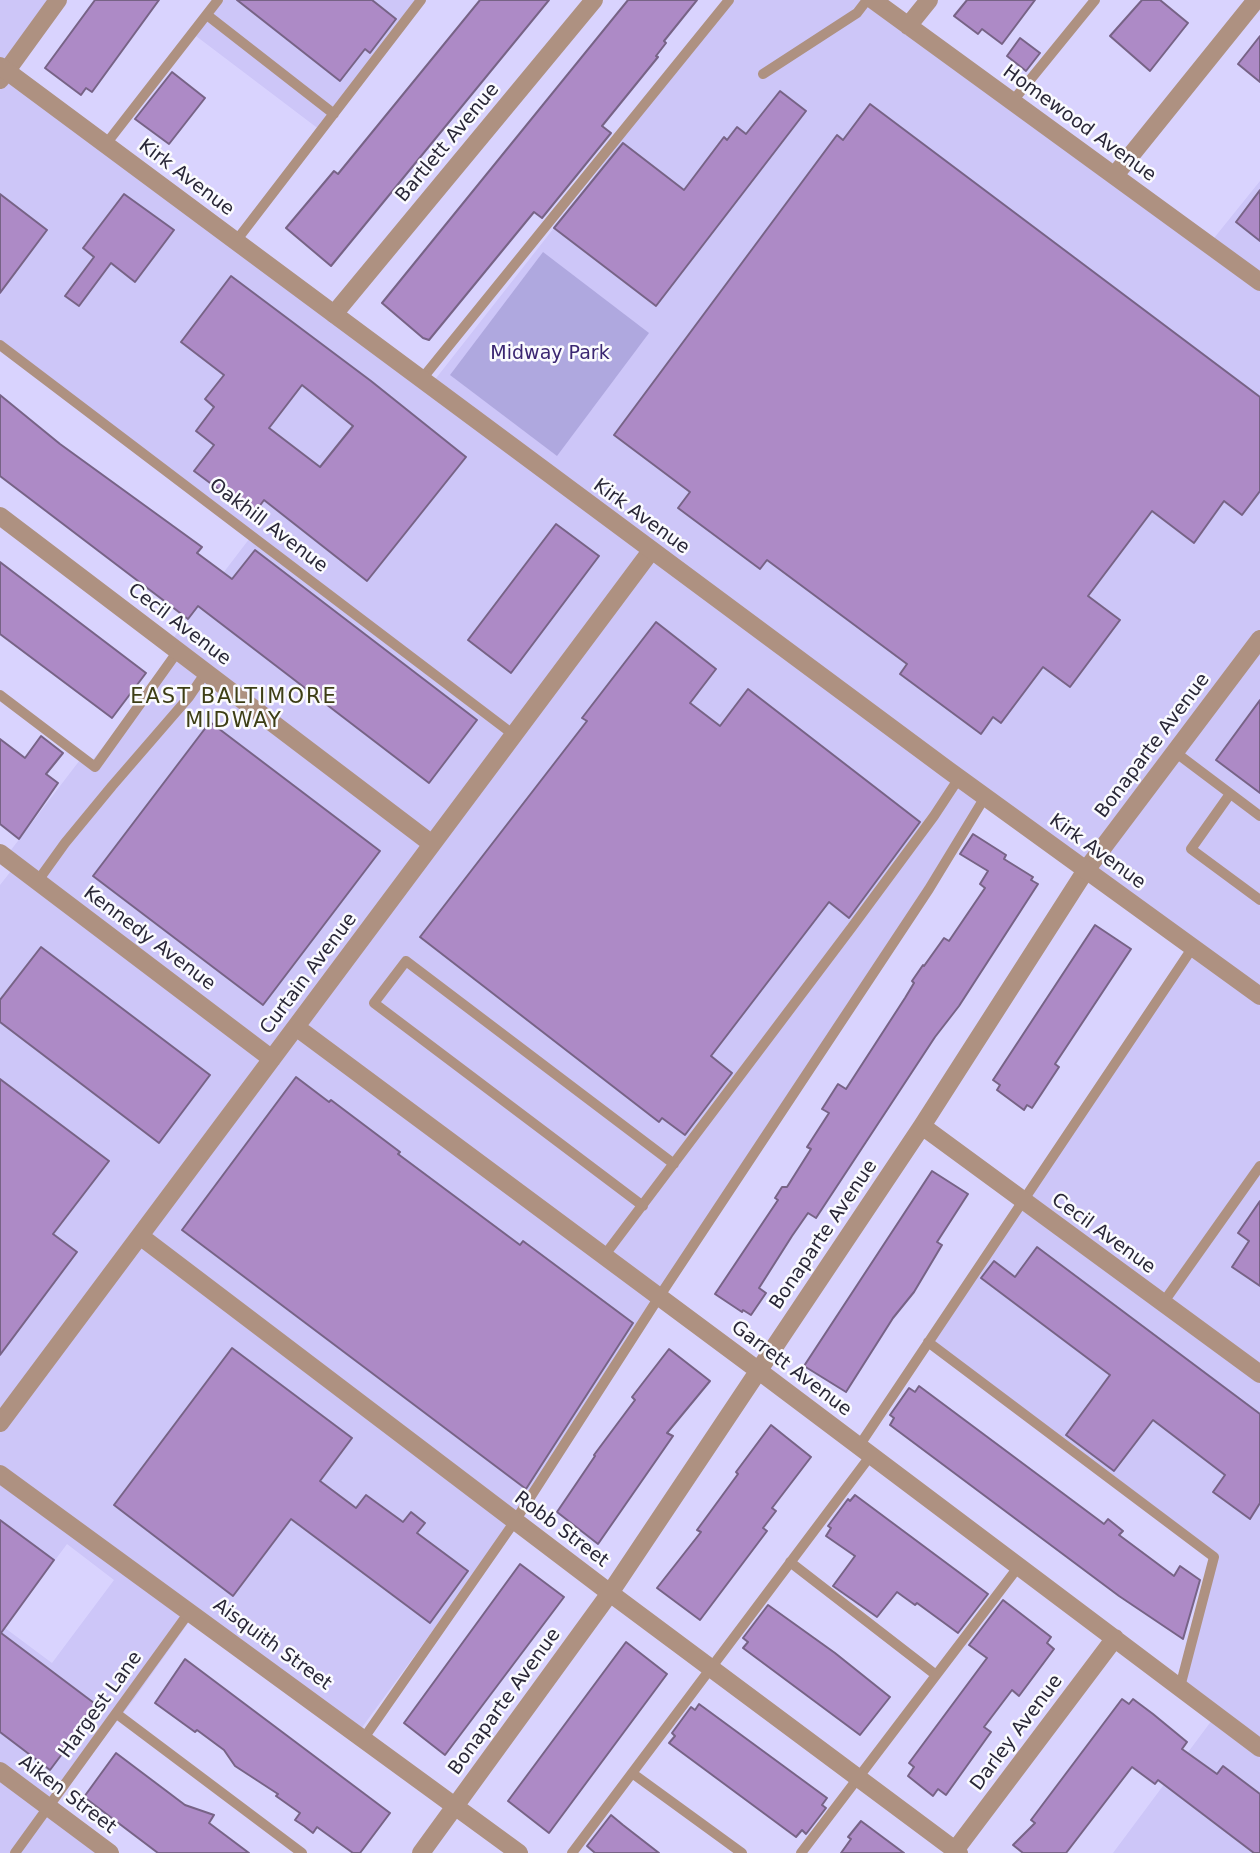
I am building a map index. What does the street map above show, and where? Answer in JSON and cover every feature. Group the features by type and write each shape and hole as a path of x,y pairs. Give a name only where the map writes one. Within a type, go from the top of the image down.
{"street":[{"path":"2,73 58,0"},
{"name":"Bartlett Avenue","path":"334,314 594,0"},
{"name":"Homewood Avenue","path":"873,0 1260,282"},
{"path":"908,26 929,0"},
{"path":"1115,175 1256,0"},
{"name":"Kirk Avenue","path":"2,73 106,144 651,551 1260,996"},
{"name":"Cecil Avenue","path":"0,516 432,844"},
{"name":"Curtain Avenue","path":"0,1423 651,551"},
{"name":"Bonaparte Avenue","path":"421,1853 610,1593 922,1126 1086,870 1260,639"},
{"name":"Kennedy Avenue","path":"0,853 272,1059"},
{"name":"Garrett Avenue","path":"296,1027 1260,1748"},
{"name":"Cecil Avenue","path":"922,1126 1260,1374"},
{"name":"Robb Street","path":"140,1236 956,1852"},
{"name":"Aisquith Street","path":"0,1474 519,1853"},
{"name":"Darley Avenue","path":"956,1852 1115,1638"},
{"name":"Aiken Street","path":"0,1771 110,1853"}],"lane":[{"path":"106,144 218,0"},
{"path":"236,241 421,0"},
{"path":"421,380 729,0"},
{"path":"763,74 858,13 867,0"},
{"path":"1012,102 1095,0"},
{"path":"207,15 334,114"},
{"name":"Oakhill Avenue","path":"0,345 514,734"},
{"path":"0,695 95,767 178,651"},
{"path":"37,881 112,786 189,697 206,672"},
{"path":"1175,752 1260,816"},
{"path":"604,1256 926,827 959,778"},
{"path":"1230,794 1191,849 1260,900"},
{"path":"364,1738 515,1521 659,1297 929,889 985,797"},
{"path":"572,1853 790,1562 865,1450 928,1342 1193,947"},
{"path":"643,1206 374,1003 406,961 674,1164"},
{"path":"1163,1303 1260,1166"},
{"path":"928,1342 1214,1557 1180,1687"},
{"path":"790,1562 936,1675"},
{"path":"801,1853 1019,1566"},
{"name":"Hargest Lane","path":"15,1853 190,1611"},
{"path":"117,1714 302,1853"},
{"path":"632,1773 742,1853"}],"shaded area":[{"path":"0,0 56,0 4,66 426,391 579,196 727,0 873,0 1206,248 1260,181 1260,1853 1113,1853 1215,1716 1181,1690 1217,1557 925,1344 1188,951 987,800 502,1536 355,1737 191,1619 48,1811 105,1853 0,1853 0,885 11,871 1,863 83,756 91,762 177,653 168,645 253,534 0,341","holes":["67,1544 114,1580 52,1663 5,1628"]},
{"path":"216,0 421,0 320,130 192,33"}],"green space":[{"name":"Midway Park","path":"543,252 649,333 557,456 450,375"}],"building":[{"path":"95,0 159,0 92,92 86,88 81,95 45,68"},
{"path":"237,0 372,0 396,19 370,53 365,49 340,81"},
{"path":"480,0 549,0 331,266 286,228 334,171 338,174"},
{"path":"628,0 697,0 664,41 666,43 656,56 658,57 602,126 611,133 542,218 534,212 429,340 423,338 382,303"},
{"path":"967,0 1035,0 1002,44 982,29 978,34 954,16"},
{"path":"1142,0 1160,0 1188,23 1150,71 1110,36"},
{"path":"1260,36 1260,82 1238,64"},
{"path":"1020,38 1040,53 1026,71 1007,56"},
{"path":"172,72 205,98 169,144 135,119"},
{"path":"780,91 806,111 656,306 554,228 623,143 684,190 724,137 727,140 737,127 746,134"},
{"path":"870,104 1260,397 1260,491 1242,515 1224,501 1194,543 1152,511 1088,596 1120,620 1070,687 1043,667 1001,723 993,717 981,734 900,674 907,664 767,560 760,569 678,508 690,492 614,435 837,135 843,140"},
{"path":"1260,190 1260,241 1236,222"},
{"path":"0,194 47,230 0,293"},
{"path":"124,194 174,230 135,282 111,263 79,306 65,296 94,257 83,248"},
{"path":"231,276 371,381 466,457 367,581 264,500 253,515 194,471 214,445 196,431 214,407 205,399 224,375 181,342","holes":["302,385 353,426 320,467 269,428"]},
{"path":"0,395 60,444 202,547 197,553 232,579 255,550 477,720 429,783 198,606 188,619 0,476"},
{"path":"556,524 599,556 511,673 468,640"},
{"path":"0,562 146,673 112,718 0,634"},
{"path":"656,622 716,669 690,703 720,726 748,689 920,822 849,918 829,902 711,1056 732,1073 685,1135 662,1118 659,1122 420,937 587,721 582,718"},
{"path":"1260,700 1260,793 1216,760"},
{"path":"210,722 380,851 263,1005 93,876"},
{"path":"41,736 63,753 46,774 58,783 19,839 0,824 0,739 25,758"},
{"path":"973,834 1006,855 1004,859 1033,877 1031,880 1038,884 816,1218 808,1213 792,1236 759,1288 766,1293 751,1315 743,1310 742,1312 715,1294 778,1200 775,1198 782,1187 787,1187 811,1149 807,1147 829,1113 822,1109 838,1084 846,1089 905,998 923,965 944,938 949,941 985,888 980,884 988,871 960,854"},
{"path":"1095,925 1131,949 1055,1064 1059,1067 1032,1108 1027,1105 1024,1110 997,1090 1000,1085 993,1080"},
{"path":"41,947 210,1075 159,1143 0,1022 0,1000"},
{"path":"296,1077 329,1102 331,1100 520,1245 523,1241 633,1323 526,1489 182,1230"},
{"path":"0,1079 109,1161 53,1234 77,1252 0,1355"},
{"path":"932,1171 968,1194 937,1242 942,1245 914,1292 893,1318 846,1392 804,1366"},
{"path":"1260,1201 1260,1286 1232,1267 1249,1241 1238,1233"},
{"path":"1037,1247 1260,1414 1260,1503 1250,1519 1213,1492 1225,1475 1153,1420 1114,1471 1066,1435 1110,1375 981,1278 994,1261 1015,1277"},
{"path":"232,1348 352,1438 320,1481 356,1508 366,1495 403,1522 411,1512 425,1523 417,1533 468,1571 430,1623 291,1519 233,1596 114,1505"},
{"path":"669,1349 710,1381 667,1433 673,1436 598,1544 557,1512 594,1455 635,1400 632,1397"},
{"path":"919,1386 1104,1524 1108,1519 1123,1531 1119,1535 1174,1576 1180,1566 1200,1580 1183,1639 1119,1596 890,1425 894,1418 890,1415 909,1388 915,1392"},
{"path":"771,1425 811,1457 772,1508 776,1511 763,1528 767,1531 700,1620 657,1588 701,1532 697,1530"},
{"path":"855,1495 988,1594 958,1633 897,1592 877,1617 833,1586 855,1556 826,1536 831,1528 828,1526 848,1499 850,1501"},
{"path":"0,1520 54,1560 1,1633 98,1706 50,1770 0,1732"},
{"path":"520,1564 564,1597 445,1755 404,1723"},
{"path":"1003,1600 1051,1637 1047,1643 1054,1649 1019,1696 1012,1690 984,1727 991,1732 946,1795 938,1789 933,1796 908,1776 914,1767 909,1763 987,1658 969,1645"},
{"path":"768,1605 890,1697 860,1735 743,1648 748,1642 743,1638"},
{"path":"626,1642 667,1674 549,1833 508,1801"},
{"path":"185,1659 390,1813 360,1853 353,1853 317,1827 313,1833 295,1820 300,1813 276,1796 278,1794 235,1766 224,1750 197,1730 195,1732 155,1703"},
{"path":"1122,1699 1129,1704 1133,1699 1153,1714 1187,1742 1182,1749 1217,1774 1223,1766 1260,1794 1260,1853 1254,1853 1158,1780 1155,1784 1132,1767 1066,1853 1023,1853 1013,1845 1035,1823 1031,1820"},
{"path":"699,1704 827,1798 822,1805 826,1808 806,1834 802,1830 796,1837 669,1743 675,1736 672,1733 691,1707 695,1710"},
{"path":"116,1753 185,1805 214,1815 209,1823 249,1853 158,1853 84,1797"},
{"path":"611,1815 659,1853 595,1853 587,1846"},
{"path":"861,1821 904,1853 841,1853 851,1839 848,1837"}],"district":[{"name":"EAST BALTIMORE MIDWAY","path":"234,710"}]}
